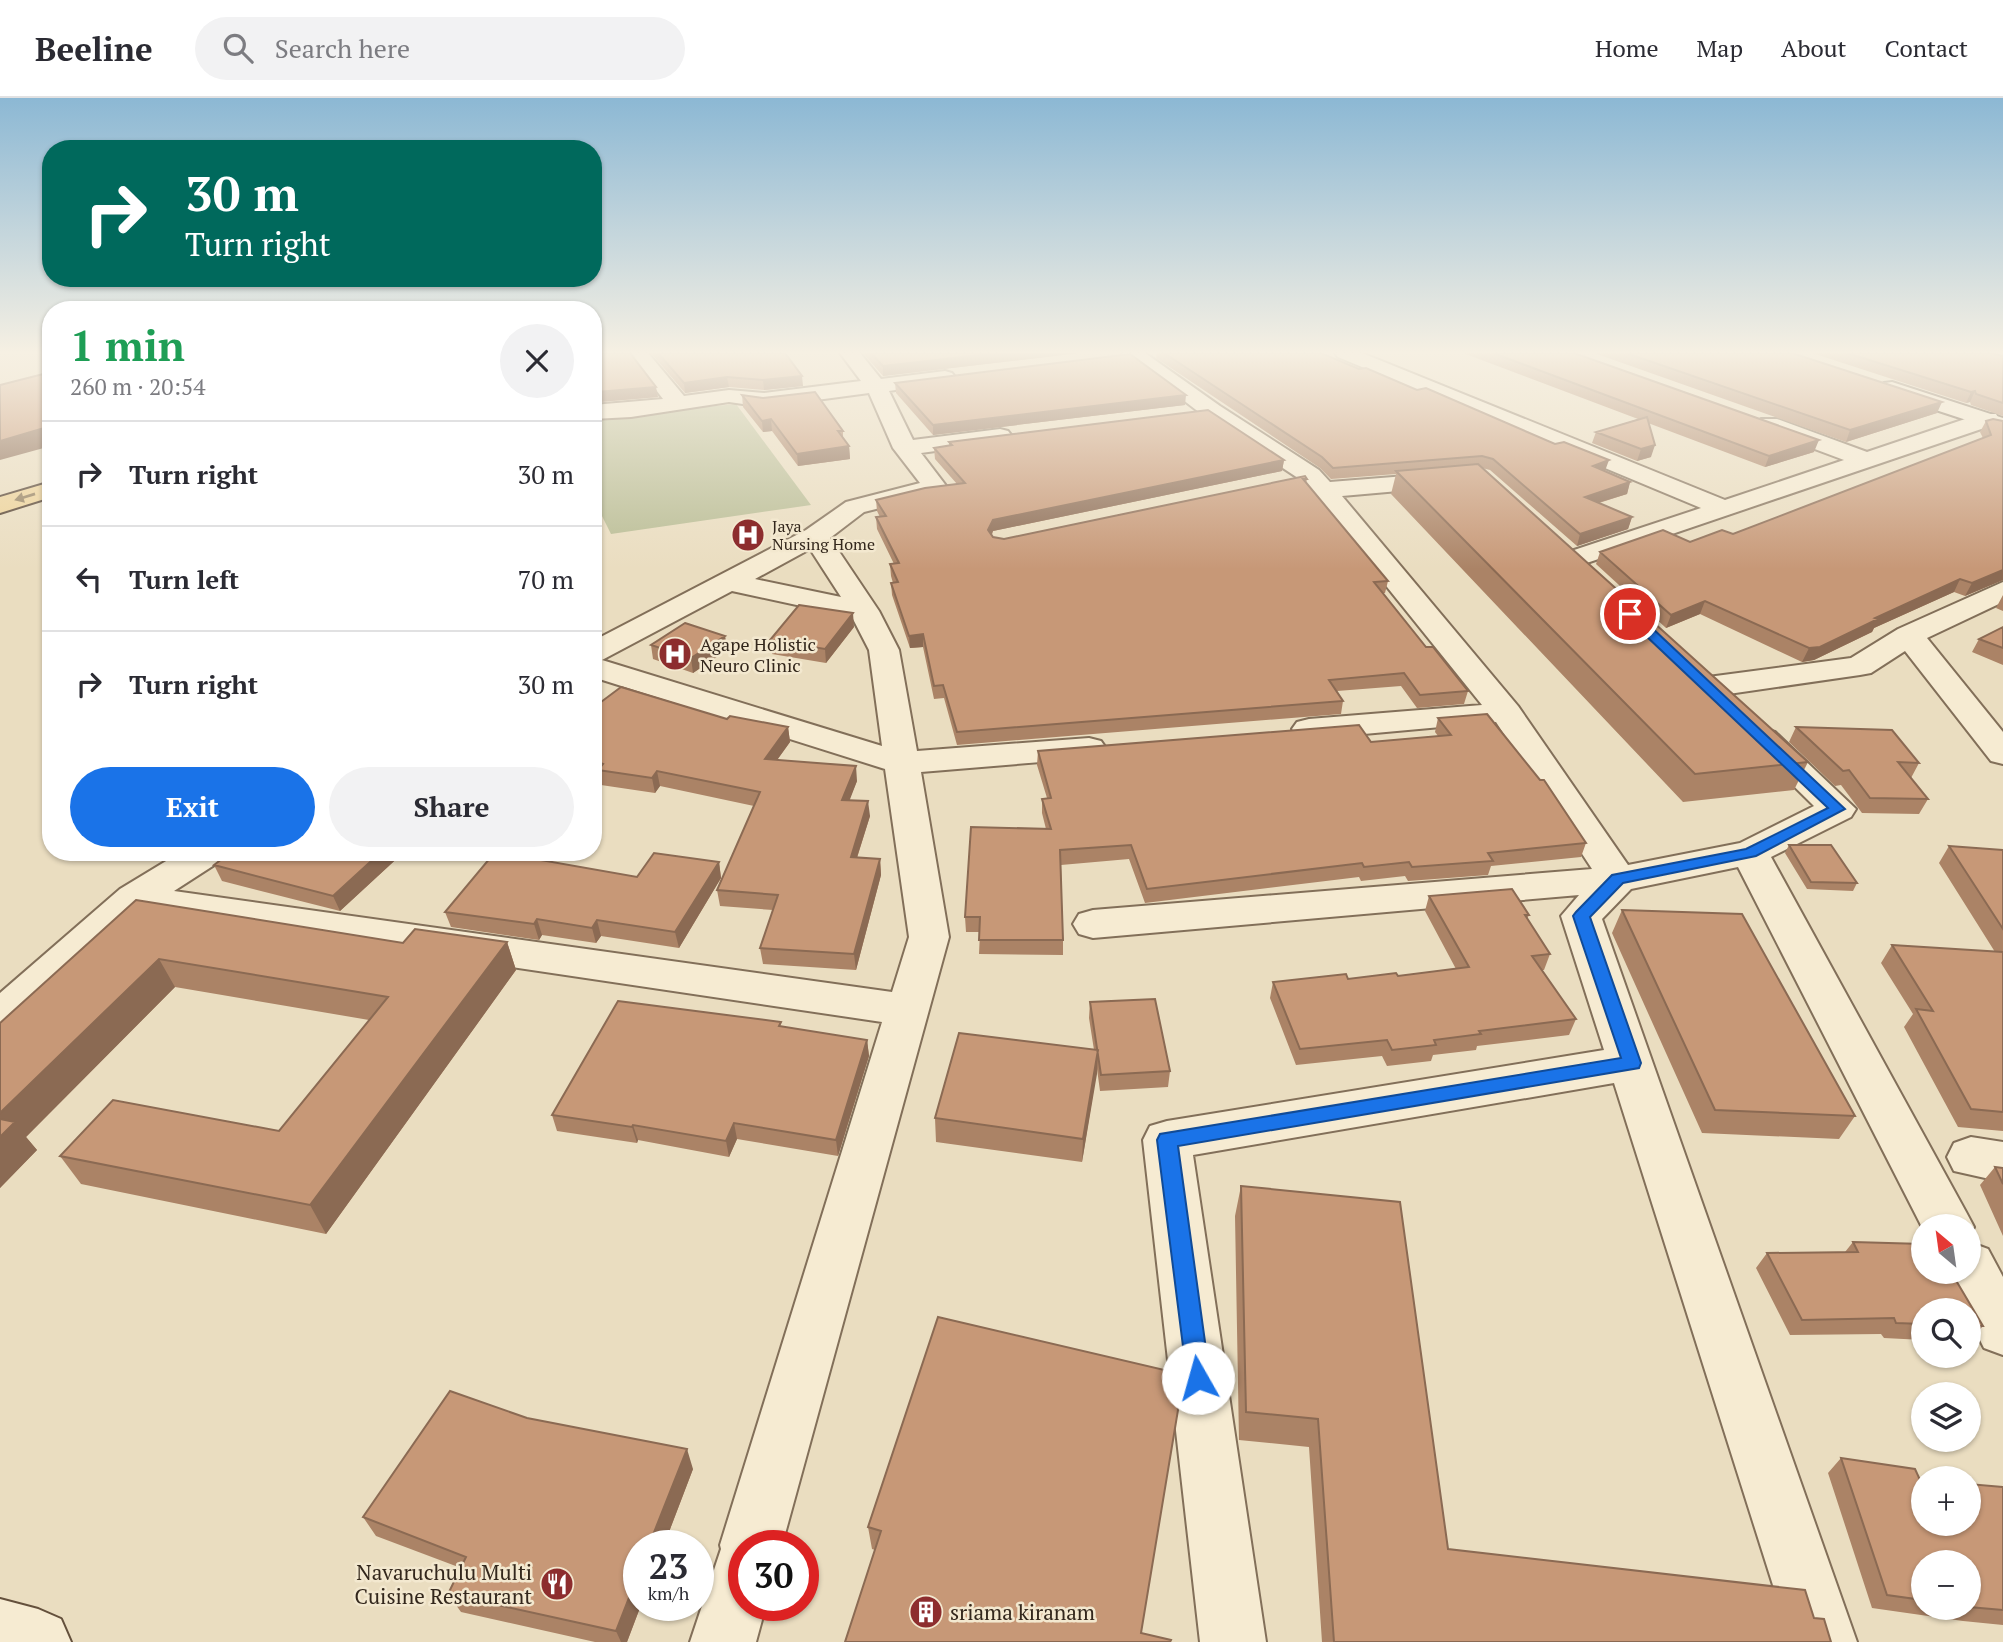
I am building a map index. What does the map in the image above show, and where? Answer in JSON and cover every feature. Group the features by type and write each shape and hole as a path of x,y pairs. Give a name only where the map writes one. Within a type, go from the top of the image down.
{"main road":[{"path":"0,485 42,473"},
{"path":"0,505 42,492"}],"street":[{"path":"602,648 815,536 855,507 935,487 905,447 895,425"},
{"path":"1219,425 1306,482 1506,713 1618,878"},
{"path":"1521,425 1724,508"},
{"path":"1770,425 1867,460"},
{"path":"1571,560 1965,425"},
{"path":"905,447 1025,433"},
{"path":"1306,482 1479,477"},
{"path":"755,1530 929,937 884,650 864,611 815,536"},
{"path":"731,582 864,611"},
{"path":"1093,924 1618,878 1750,853 1838,809 1699,678 1860,666 1909,635 2003,591"},
{"path":"1909,635 2003,754"},
{"path":"602,670 902,763 1122,745"},
{"path":"1273,732 1506,713"},
{"path":"1750,853 1941,1214"},
{"path":"0,1018 134,898 194,861"},
{"path":"1618,878 1581,916 1824,1642"},
{"path":"134,898 908,1010"},
{"path":"1233,1642 1167,1140 1632,1063"},
{"path":"1979,1284 2003,1330"},
{"path":"723,1642 729,1621"},
{"path":"0,1632 38,1642"}],"green space":[{"path":"602,425 752,425 811,505 611,534 602,516"}],"building":[{"path":"0,425 42,425 42,429 0,441"},
{"path":"775,425 839,425 843,431 838,431 849,446 797,454"},
{"path":"1086,425 1231,425 1284,460 993,520 988,530 993,537 1004,539 1305,476 1307,479 1303,479 1388,581 1374,582 1426,647 1433,647 1468,691 1420,695 1404,673 1329,680 1343,701 957,732 943,685 934,686 923,634 909,636 891,583 898,582 890,564 899,563 876,517 886,516 876,500 925,488 965,483 934,448 952,445 949,442"},
{"path":"1273,425 1511,425 1555,444 1564,442 1609,460 1593,466 1630,482 1585,497 1632,517 1580,534 1493,459 1482,456 1333,468 1322,457"},
{"path":"1620,425 1649,425 1655,445 1641,449 1596,432"},
{"path":"1686,425 1777,425 1819,440 1769,456"},
{"path":"1836,425 1866,425 1850,430"},
{"path":"1987,425 2003,425 2003,570 1972,583 1960,579 1820,647 1809,648 1705,601 1671,615 1600,552 1663,530 1690,542 1722,530 1733,534 1991,435"},
{"path":"1478,464 1808,762 1695,774 1396,471"},
{"path":"799,605 853,613 825,649 770,640"},
{"path":"685,623 725,636 691,658 651,645"},
{"path":"2003,627 2003,648 1979,639"},
{"path":"621,687 727,719 730,716 788,727 765,759 856,766 842,800 868,801 851,857 880,859 854,954 760,948 778,895 717,890 760,792 657,771 652,778 602,771 602,701"},
{"path":"1487,714 1540,780 1544,780 1586,843 1488,853 1493,861 1412,867 1409,862 1364,867 1362,863 1147,889 1131,845 1060,850 1063,940 979,940 980,917 965,917 971,827 1051,829 1042,799 1051,798 1038,751 1359,725 1371,742 1451,735 1438,718"},
{"path":"1796,727 1892,730 1919,763 1898,762 1928,799 1870,798 1849,770 1843,771"},
{"path":"1789,845 1831,845 1857,883 1811,882"},
{"path":"1949,846 2003,850 2003,929"},
{"path":"654,853 719,862 675,932 597,920 592,928 537,919 534,924 445,912 488,861 546,861 637,877"},
{"path":"219,861 371,861 333,896 214,865"},
{"path":"1512,889 1550,954 1532,956 1576,1019 1479,1031 1481,1034 1434,1040 1436,1045 1392,1050 1387,1040 1300,1049 1273,982 1346,974 1348,979 1396,973 1398,976 1469,967 1429,896"},
{"path":"136,900 403,943 415,929 507,942 310,1205 60,1156 113,1100 279,1131 388,997 159,959 0,1113 0,1023"},
{"path":"1622,910 1742,914 1855,1116 1715,1110"},
{"path":"1892,945 2003,952 2003,1112 1971,1109 1916,1009 1933,1011"},
{"path":"1155,999 1170,1071 1101,1075 1090,1002"},
{"path":"618,1001 781,1022 779,1026 867,1040 836,1140 734,1123 726,1141 552,1115"},
{"path":"959,1033 1098,1050 1083,1139 935,1118"},
{"path":"0,1119 15,1122 0,1137"},
{"path":"1995,1167 2003,1168 2003,1184"},
{"path":"1241,1186 1400,1202 1448,1549 1805,1590 1814,1618 1824,1619 1831,1642 1334,1642 1318,1419 1246,1412"},
{"path":"1853,1242 1911,1244 1911,1284 1958,1284 1966,1298 1911,1298 1911,1324 1896,1323 1894,1318 1802,1320 1767,1253 1858,1252"},
{"path":"938,1317 1173,1372 1178,1410 1141,1633 1171,1640 1170,1642 845,1642 881,1531 868,1527"},
{"path":"450,1391 527,1418 687,1449 655,1530 623,1530 623,1613 616,1631 448,1594 466,1557 363,1517"},
{"path":"1841,1458 1911,1468 1911,1536 1981,1536 1981,1485 2003,1487 2003,1610 1981,1608 1981,1550 1911,1550 1911,1598 1887,1595"}],"place":[{"name":"Jaya Nursing Home","path":"748,535"},
{"name":"Agape Holistic Neuro Clinic","path":"675,654"},
{"name":"Navaruchulu Multi Cuisine Restaurant","path":"557,1584"},
{"name":"sriama kiranam","path":"926,1612"}],"route":[{"path":"1198,1378 1167,1140 1632,1063 1581,916 1618,878 1750,853 1838,809 1630,614"}]}
